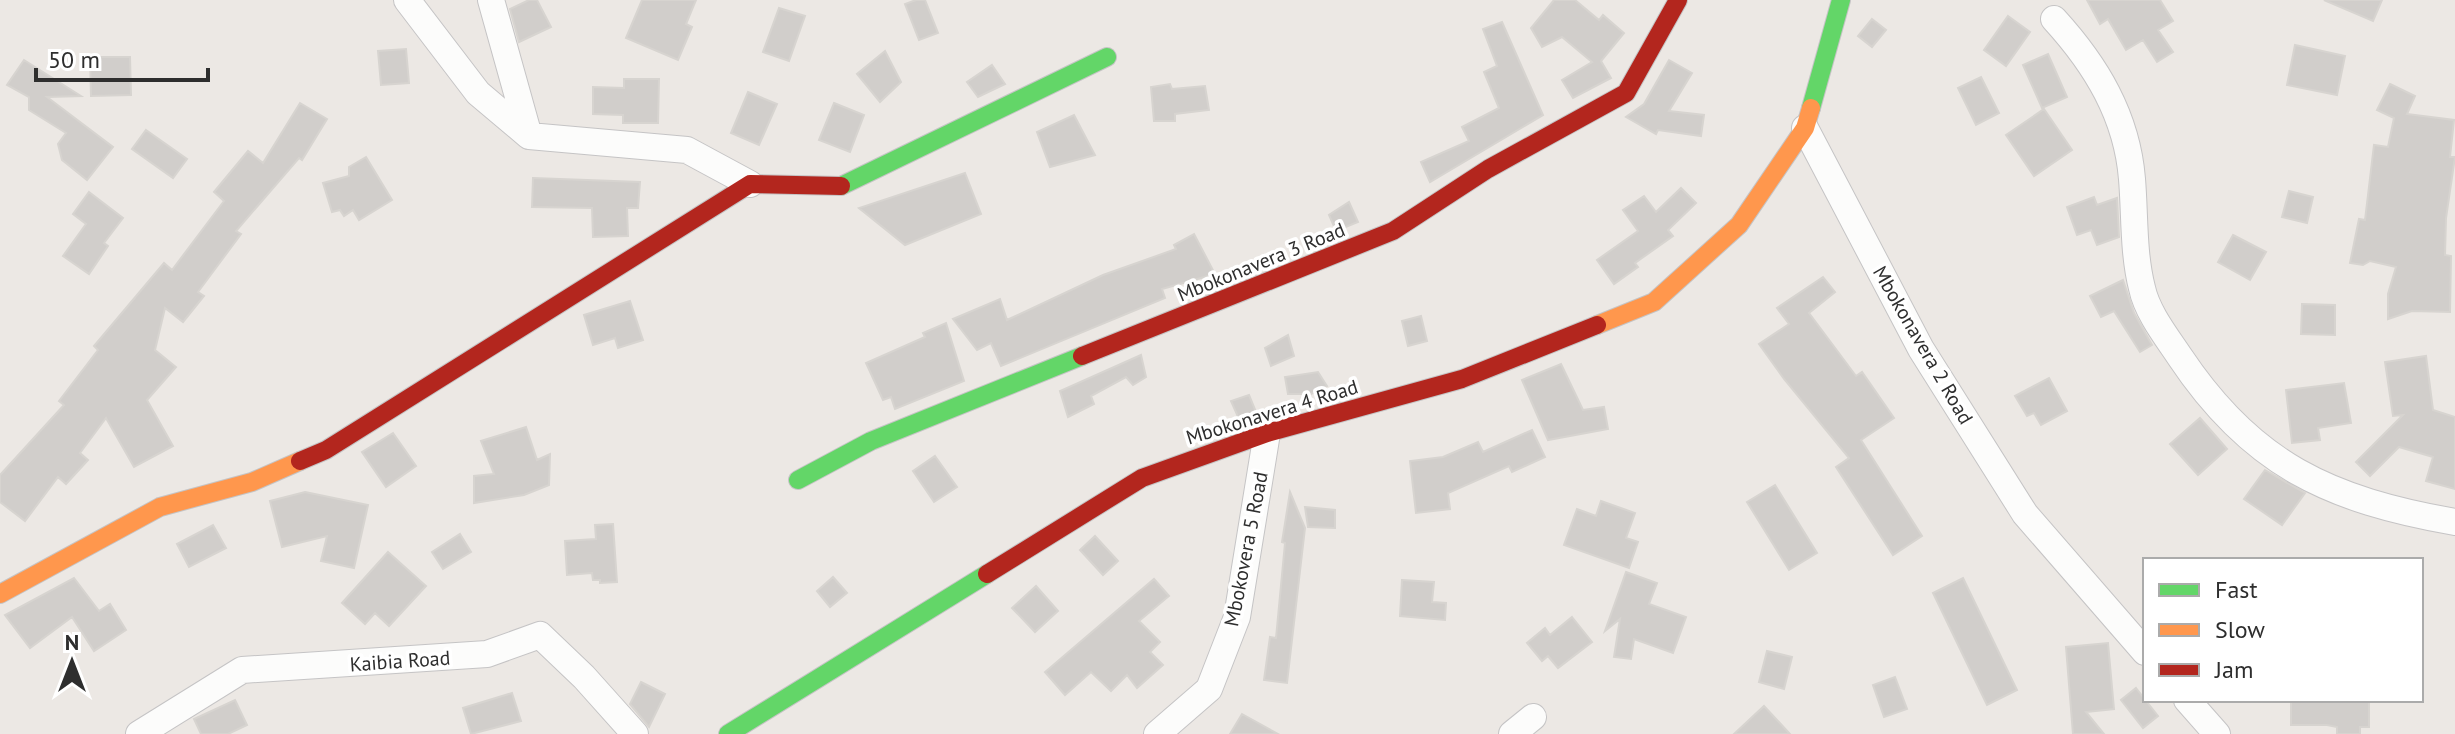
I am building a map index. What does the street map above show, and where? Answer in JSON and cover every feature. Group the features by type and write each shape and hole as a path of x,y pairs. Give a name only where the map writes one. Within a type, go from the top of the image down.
{"street":[{"path":"407,0 478,93 529,136 687,150 750,184 845,186 1107,57"},
{"path":"491,0 529,136"},
{"name":"Mbokonavera 3 Road","path":"798,480 871,441 1393,231 1488,169 1626,93 1678,0"},
{"path":"1805,128 1841,0"},
{"path":"2054,19 2088,57 2111,99 2132,174 2142,290 2160,326 2206,396 2250,438 2301,476 2326,489 2415,515 2455,522"},
{"name":"Mbokonavera 4 Road","path":"728,734 1142,478 1267,433 1462,379 1654,302 1739,225 1805,128"},
{"name":"Mbokonavera 2 Road","path":"1805,128 1921,349 2025,514 2143,650"},
{"path":"0,594 160,507 252,482 326,450 750,184"},
{"name":"Mbokovera 5 Road","path":"1157,734 1209,689 1237,617 1267,433"},
{"name":"Kaibia Road","path":"139,734 242,670 487,654 540,635 584,677 635,734"},
{"path":"2189,702 2217,734"},
{"path":"1512,734 1533,717"}],"building":[{"path":"529,0 537,0 551,27 519,42 510,9"},
{"path":"642,0 696,0 686,24 692,27 678,60 626,38"},
{"path":"925,0 938,33 919,40 905,4"},
{"path":"1554,0 1575,0 1599,20 1603,15 1624,33 1601,61 1611,78 1573,98 1562,80 1592,62 1562,37 1542,47 1531,28"},
{"path":"2087,0 2160,0 2173,21 2158,30 2173,52 2157,62 2143,40 2126,50 2108,19 2100,24"},
{"path":"2324,0 2382,0 2373,21"},
{"path":"779,8 805,16 789,61 763,52"},
{"path":"2008,16 2030,32 2006,66 1984,50"},
{"path":"1872,19 1886,30 1872,47 1858,36"},
{"path":"1502,22 1543,115 1430,182 1421,162 1469,141 1462,127 1499,108 1484,72 1497,66 1483,29"},
{"path":"2295,45 2345,56 2337,95 2287,85"},
{"path":"406,49 409,83 381,85 378,51"},
{"path":"885,51 901,82 880,102 857,74"},
{"path":"2048,54 2067,97 2042,108 2023,65"},
{"path":"90,57 130,57 131,95 91,96"},
{"path":"24,60 81,96 47,97 113,147 87,180 62,160 58,144 66,133 29,110 29,97 7,85"},
{"path":"1669,60 1692,73 1669,111 1704,115 1701,136 1658,130 1656,134 1626,117 1644,104"},
{"path":"992,65 1005,84 978,97 967,82"},
{"path":"1981,77 1999,113 1976,125 1958,88"},
{"path":"624,79 659,79 658,123 623,123 623,115 593,114 593,87 624,88"},
{"path":"1170,84 1172,89 1205,86 1209,110 1175,114 1175,121 1154,121 1151,87"},
{"path":"2390,84 2415,96 2407,114 2454,120 2450,157 2455,157 2446,218 2445,255 2451,256 2450,312 2412,311 2388,319 2388,294 2396,267 2370,261 2363,265 2350,263 2359,219 2365,220 2374,145 2388,147 2394,118 2377,110"},
{"path":"748,92 777,104 759,145 731,133"},
{"path":"300,103 327,119 302,160 299,158 236,231 241,234 198,292 204,296 183,322 165,308 155,350 176,367 147,400 173,446 134,467 106,418 80,453 88,460 66,484 58,477 25,521 0,502 0,475 64,405 59,401 98,350 94,346 164,263 172,270 224,201 214,192 248,151 263,163"},
{"path":"834,103 864,115 850,152 819,140"},
{"path":"2044,109 2072,150 2034,176 2006,135"},
{"path":"1074,115 1095,155 1050,167 1037,132"},
{"path":"146,130 187,159 173,178 132,149"},
{"path":"366,157 392,200 359,220 353,210 344,216 340,210 332,212 323,183 349,176 349,167"},
{"path":"965,173 981,214 905,245 859,208"},
{"path":"533,178 640,182 638,208 627,208 628,236 593,237 592,208 532,207"},
{"path":"1681,188 1696,203 1668,230 1673,236 1635,263 1638,267 1614,284 1597,260 1638,231 1623,210 1644,196 1656,212"},
{"path":"2289,191 2313,197 2307,223 2282,217"},
{"path":"89,192 123,218 104,243 108,246 89,274 63,256 86,224 73,214"},
{"path":"2094,197 2097,205 2117,198 2119,237 2097,245 2091,230 2077,235 2067,207"},
{"path":"1349,202 1358,222 1336,231 1329,215"},
{"path":"1194,234 1215,274 1162,289 1165,298 1001,366 991,343 977,350 953,319 1000,299 1007,320 1103,275 1176,249 1174,245"},
{"path":"2233,235 2266,252 2250,280 2218,262"},
{"path":"1823,277 1835,292 1809,313 1856,376 1862,372 1894,418 1861,440 1922,536 1893,555 1836,467 1849,458 1759,344 1789,324 1777,308"},
{"path":"2123,280 2134,313 2152,345 2140,352 2114,311 2101,317 2090,296"},
{"path":"630,301 643,340 618,348 615,338 593,345 584,315"},
{"path":"2302,304 2335,305 2335,335 2301,334"},
{"path":"1421,316 1427,341 1408,346 1402,321"},
{"path":"946,323 964,381 895,409 891,397 883,400 866,363 925,337 923,333"},
{"path":"1288,335 1294,356 1271,366 1265,348"},
{"path":"1141,355 1146,377 1133,385 1126,377 1091,396 1094,404 1068,417 1060,391"},
{"path":"2426,356 2433,410 2455,417 2455,489 2426,481 2433,457 2399,447 2370,476 2356,462 2403,415 2393,416 2385,362"},
{"path":"1561,364 1583,410 1604,407 1608,429 1548,440 1522,380"},
{"path":"1318,372 1327,386 1311,394 1288,394 1285,377"},
{"path":"2049,378 2067,411 2041,425 2034,413 2027,416 2015,396"},
{"path":"2344,383 2351,423 2318,428 2320,440 2292,443 2286,390"},
{"path":"1249,395 1256,412 1239,419 1231,401"},
{"path":"2200,418 2227,449 2198,475 2170,444"},
{"path":"526,427 537,460 550,454 549,485 524,495 474,503 474,476 494,474 481,441"},
{"path":"1532,430 1545,457 1512,472 1509,466 1448,493 1450,509 1416,513 1410,461 1443,457 1478,442 1483,452"},
{"path":"393,433 416,466 386,487 362,452"},
{"path":"935,456 957,487 934,502 913,471"},
{"path":"2265,470 2305,493 2282,525 2244,499"},
{"path":"1775,485 1817,553 1789,570 1747,502"},
{"path":"305,492 368,505 354,568 321,561 327,536 282,547 270,501"},
{"path":"1290,492 1305,528 1287,683 1264,680 1270,637 1276,638 1285,543 1282,542"},
{"path":"1601,501 1635,513 1626,538 1638,542 1629,568 1564,545 1577,509 1596,516"},
{"path":"1305,507 1335,510 1335,528 1308,527"},
{"path":"613,524 617,582 600,583 600,580 593,580 592,573 567,575 565,541 596,539 595,525"},
{"path":"213,525 226,548 189,567 177,544"},
{"path":"460,534 471,552 443,569 432,552"},
{"path":"1095,536 1118,561 1103,575 1080,550"},
{"path":"388,552 426,586 389,626 375,613 365,624 342,603"},
{"path":"1626,572 1657,583 1649,604 1686,617 1673,653 1634,639 1631,659 1614,657 1620,619 1605,631"},
{"path":"833,577 847,593 830,607 817,591"},
{"path":"74,578 99,611 110,604 126,630 94,651 72,617 30,648 5,615"},
{"path":"1963,578 2017,690 1987,705 1933,593"},
{"path":"1154,579 1169,596 1139,621 1160,642 1150,652 1163,665 1137,688 1127,675 1111,691 1091,672 1065,695 1045,672"},
{"path":"1402,580 1434,582 1432,602 1446,603 1445,620 1400,616"},
{"path":"1036,586 1058,611 1035,632 1012,608"},
{"path":"1572,617 1592,642 1558,668 1548,656 1542,661 1527,643 1545,628 1550,635"},
{"path":"2108,643 2114,709 2086,712 2104,734 2073,734 2066,647"},
{"path":"1767,651 1792,657 1784,689 1759,682"},
{"path":"1895,677 1907,709 1884,717 1873,685"},
{"path":"641,682 665,694 649,727 630,704"},
{"path":"2136,688 2143,702 2147,702 2158,716 2143,728 2121,700"},
{"path":"512,693 521,721 471,734 463,708"},
{"path":"235,700 247,725 228,734 201,734 194,719"},
{"path":"2291,702 2369,702 2369,727 2360,727 2360,734 2337,734 2337,727 2327,725 2291,725"},
{"path":"1764,706 1790,734 1734,734"},
{"path":"1242,714 1278,734 1230,734"}],"traffic: fast":[{"path":"1811,108 1841,0"},
{"path":"841,186 1107,57"},
{"path":"798,480 871,441 1082,356"},
{"path":"728,734 987,574"}],"traffic: slow":[{"path":"1597,325 1654,302 1739,225 1805,128 1811,108"},
{"path":"0,594 160,507 252,482 300,461"}],"traffic: jam":[{"path":"1082,356 1393,231 1488,169 1626,93 1678,0"},
{"path":"300,461 326,450 750,184 841,186"},
{"path":"987,574 1142,478 1267,433 1462,379 1597,325"}]}
